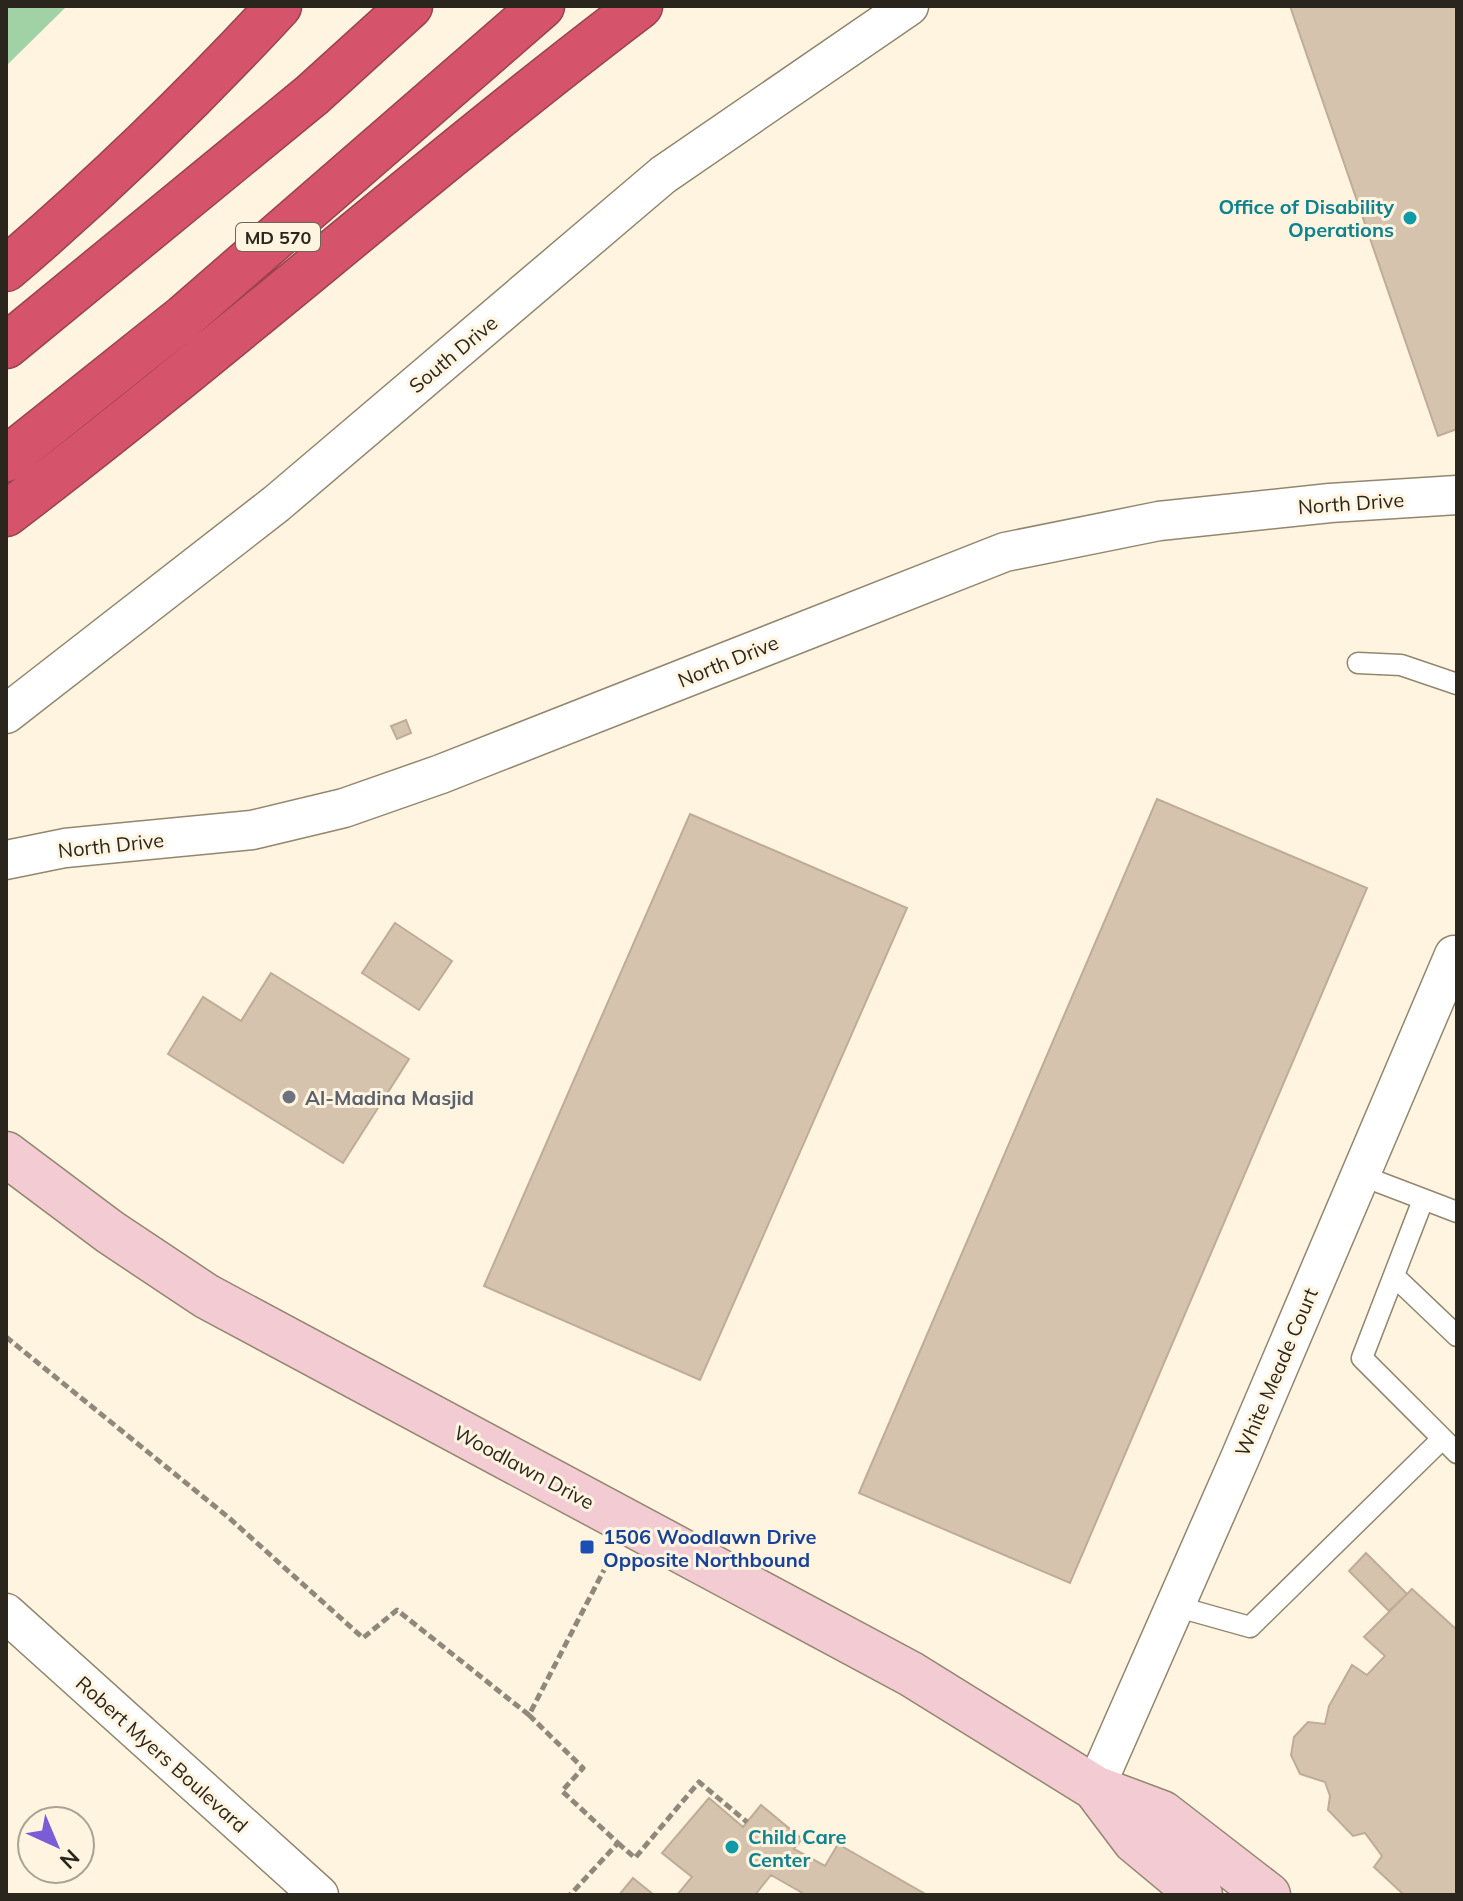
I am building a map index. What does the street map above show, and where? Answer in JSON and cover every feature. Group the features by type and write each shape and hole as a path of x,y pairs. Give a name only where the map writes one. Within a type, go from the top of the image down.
{"highway":[{"path":"6,269 79,207 220,70 279,6"},
{"path":"6,346 312,95 410,6"},
{"name":"MD 570","path":"6,459 184,317 542,6"},
{"path":"6,514 214,349 496,115 640,6"}],"main road":[{"name":"Woodlawn Drive","path":"6,1154 110,1232 206,1296 911,1674 1095,1788 1162,1813 1268,1895"},
{"name":"Woodlawn Drive","path":"1095,1788 1135,1841 1200,1895"}],"street":[{"name":"South Drive","path":"6,714 276,504 663,175 909,6"},
{"name":"North Drive","path":"6,860 65,848 252,830 344,808 441,774 1005,552 1159,521 1330,503 1457,495"},
{"name":"White Meade Court","path":"1095,1788 1455,952"},
{"name":"Robert Myers Boulevard","path":"6,1613 319,1895"}],"lane":[{"path":"1358,663 1401,665 1457,684"},
{"path":"1360,1175 1457,1212"},
{"path":"1175,1606 1250,1627 1450,1446 1362,1358 1423,1200"},
{"path":"1394,1276 1457,1336"}],"path":[{"path":"6,1337 228,1517 363,1638 397,1610 529,1715 583,1768 562,1791 635,1858 699,1782 747,1822"},
{"path":"529,1715 604,1570"},
{"path":"570,1895 618,1843"}],"green space":[{"path":"6,6 67,6 6,66"}],"building":[{"name":"Office of Disability Operations","path":"1290,6 1457,6 1457,429 1438,436"},
{"path":"406,720 411,733 397,739 391,726"},
{"path":"1157,799 1367,888 1070,1583 859,1493"},
{"path":"690,814 907,908 700,1380 484,1286"},
{"path":"395,923 452,961 419,1010 362,973"},
{"path":"271,973 409,1059 343,1163 168,1054 203,997 241,1021"},
{"path":"1366,1553 1407,1594 1389,1611 1349,1571"},
{"path":"1412,1589 1457,1630 1457,1895 1404,1895 1374,1867 1382,1856 1365,1833 1353,1836 1328,1810 1330,1796 1325,1782 1300,1774 1291,1755 1294,1737 1308,1722 1325,1724 1329,1706 1352,1665 1367,1675 1385,1656 1364,1637"},
{"name":"Child Care Center","path":"709,1798 743,1827 761,1805 802,1839 794,1849 825,1866 838,1844 927,1895 806,1895 771,1875 755,1895 677,1895 692,1877 662,1853"},
{"path":"633,1878 654,1895 619,1895"}],"place":[{"name":"Office of Disability Operations","path":"1410,218"},
{"name":"Al-Madina Masjid","path":"289,1097"},
{"name":"1506 Woodlawn Drive Opposite Northbound","path":"587,1547"},
{"name":"Child Care Center","path":"732,1847"}]}
